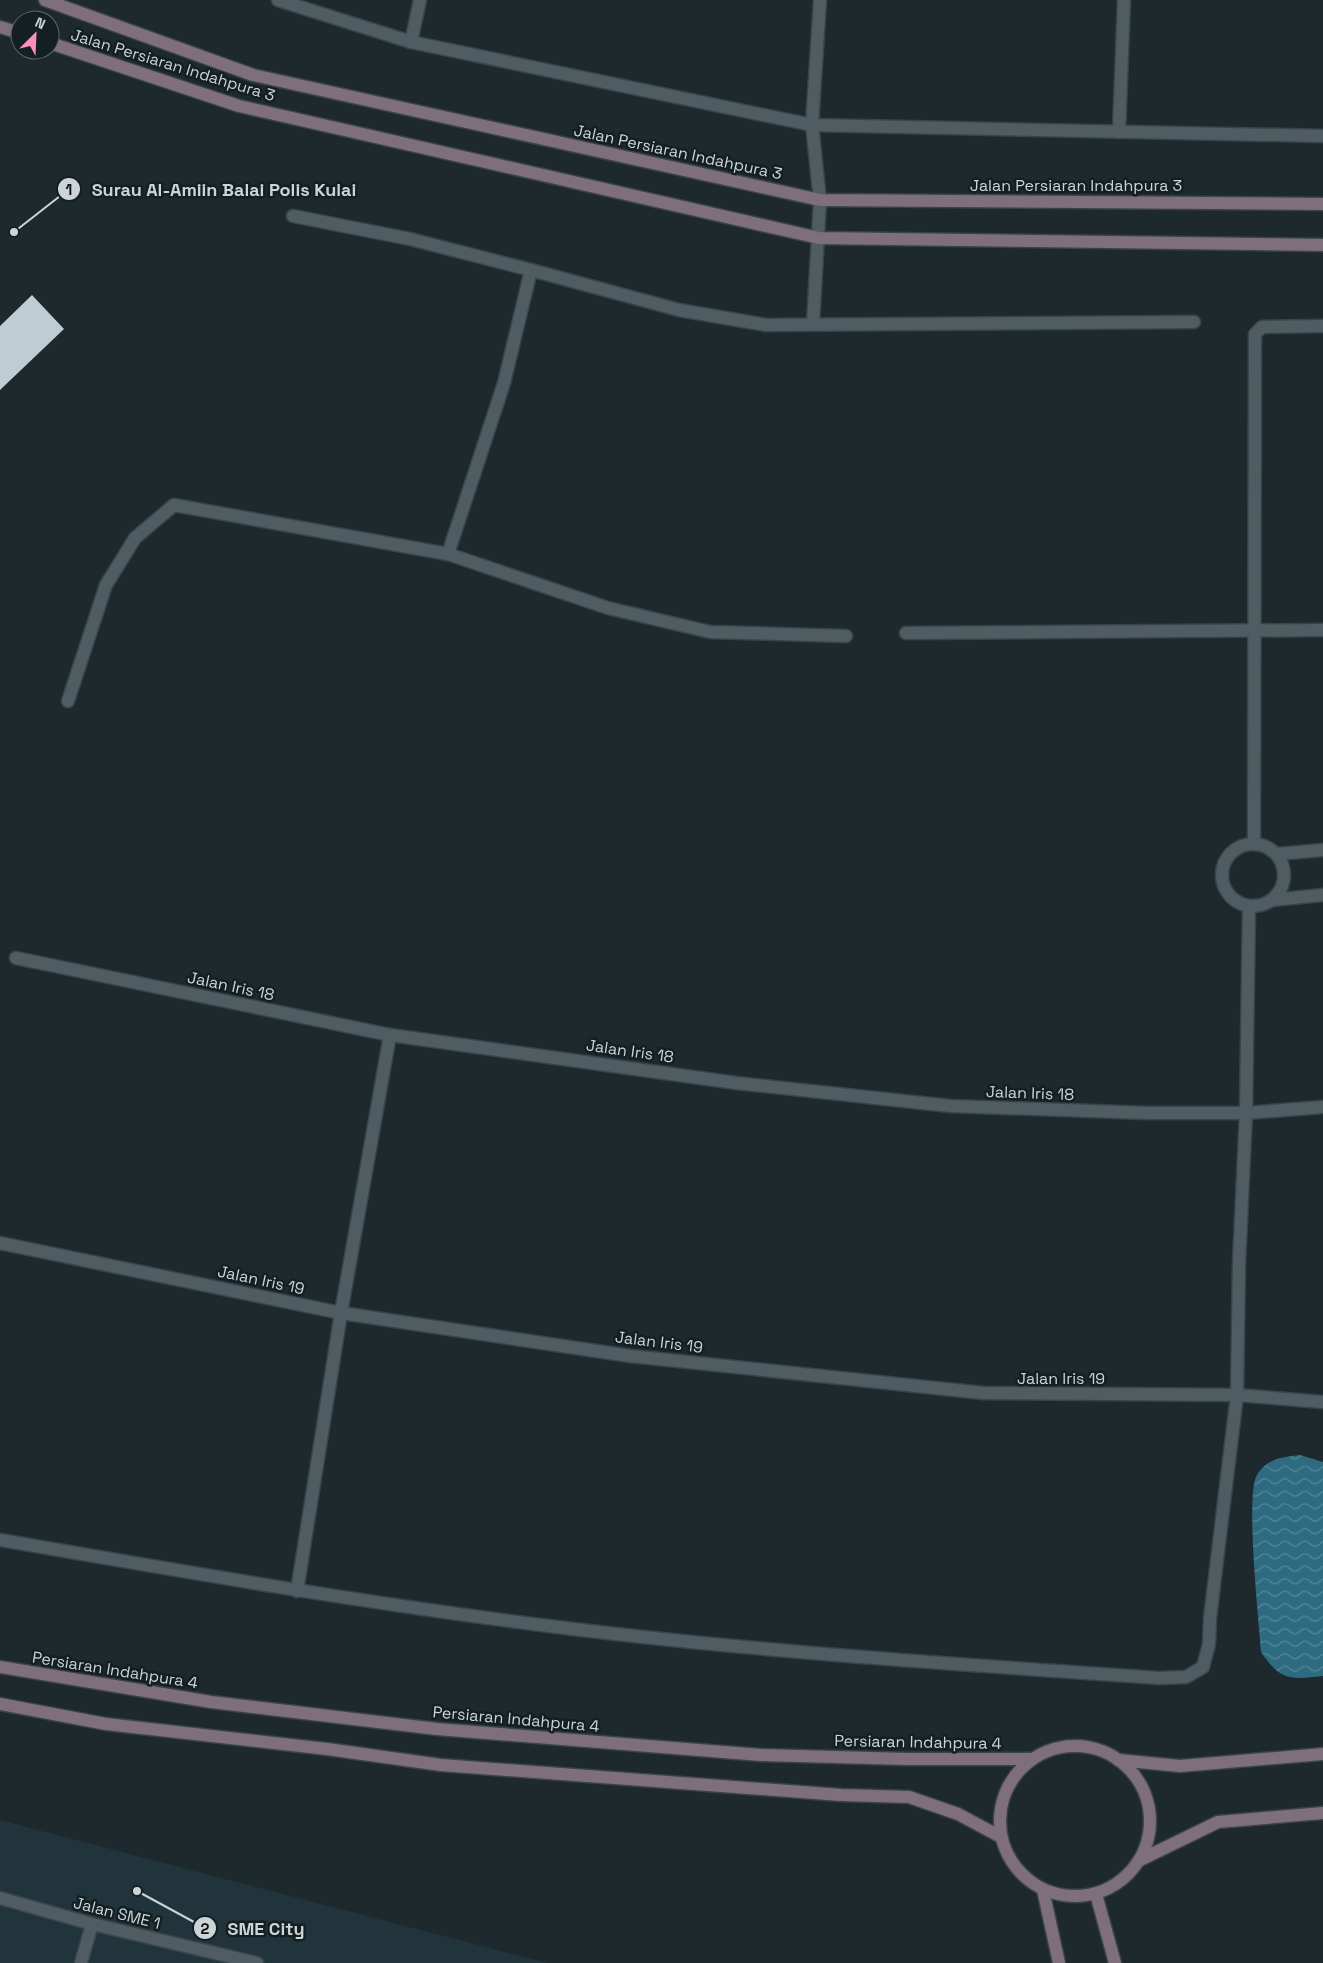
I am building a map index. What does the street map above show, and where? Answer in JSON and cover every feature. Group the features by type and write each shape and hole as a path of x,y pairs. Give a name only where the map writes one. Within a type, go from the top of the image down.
{"street":[{"name":"Jalan Persiaran Indahpura 3","path":"45,0 253,74 820,200 1323,204"},
{"path":"278,0 411,42 812,125 1323,136"},
{"path":"411,42 420,0"},
{"path":"813,324 820,200 812,125 820,0"},
{"path":"1119,132 1124,0"},
{"name":"Jalan Persiaran Indahpura 3","path":"60,46 239,106 819,238 1323,245"},
{"path":"293,216 410,239 679,310 766,325 1194,322"},
{"path":"448,554 504,383 531,270"},
{"path":"1254,843 1255,334 1262,327 1323,326"},
{"path":"68,701 106,585 135,538 174,505 448,554 608,608 710,632 846,636"},
{"path":"906,633 1323,630"},
{"path":"1254,843 1263,845 1277,854 1282,863 1284,883 1272,900 1264,905 1248,907 1234,900 1227,893 1221,874 1223,864 1235,849 1244,844 1254,843"},
{"path":"1277,854 1323,850"},
{"path":"1272,900 1323,895"},
{"path":"0,1540 297,1590 556,1627 800,1654 1159,1678 1186,1677 1203,1667 1209,1644 1210,1618 1236,1395 1246,1113 1248,907"},
{"name":"Jalan Iris 18","path":"16,958 390,1035 736,1083 950,1106 1147,1113 1246,1113 1323,1107"},
{"path":"297,1590 341,1313 390,1035"},
{"name":"Jalan Iris 19","path":"0,1243 341,1313 630,1356 983,1393 1236,1395 1323,1402"},
{"name":"Persiaran Indahpura 4","path":"0,1667 211,1702 436,1729 761,1755 907,1759 1032,1759"},
{"path":"0,1704 106,1724 327,1749 441,1765 841,1795 909,1797 958,1814 1001,1837"},
{"path":"1076,1746 1098,1750 1118,1760 1137,1780 1149,1806 1150,1824 1147,1843 1140,1860 1128,1875 1113,1886 1096,1894 1078,1897 1060,1895 1043,1890 1024,1877 1009,1859 1001,1837 999,1815 1004,1793 1016,1774 1032,1759 1053,1749 1076,1746"},
{"path":"1118,1760 1180,1766 1323,1754"},
{"path":"1140,1860 1218,1822 1323,1813"},
{"path":"1043,1890 1059,1963"},
{"path":"1096,1894 1116,1963"},
{"name":"Jalan SME 1","path":"0,1898 92,1924 257,1963"},
{"path":"81,1963 92,1924"}],"shaded area":[{"path":"0,1820 547,1963 0,1963"}],"water":[{"path":"1300,1455 1323,1462 1323,1676 1294,1678 1280,1673 1261,1652 1252,1531 1252,1506 1254,1487 1257,1475 1261,1469 1276,1459"}],"building":[{"path":"32,295 64,329 0,390 0,326"}],"place":[{"name":"Surau Al-Amiin Balai Polis Kulai","path":"14,232"},
{"name":"SME City","path":"137,1891"}]}
